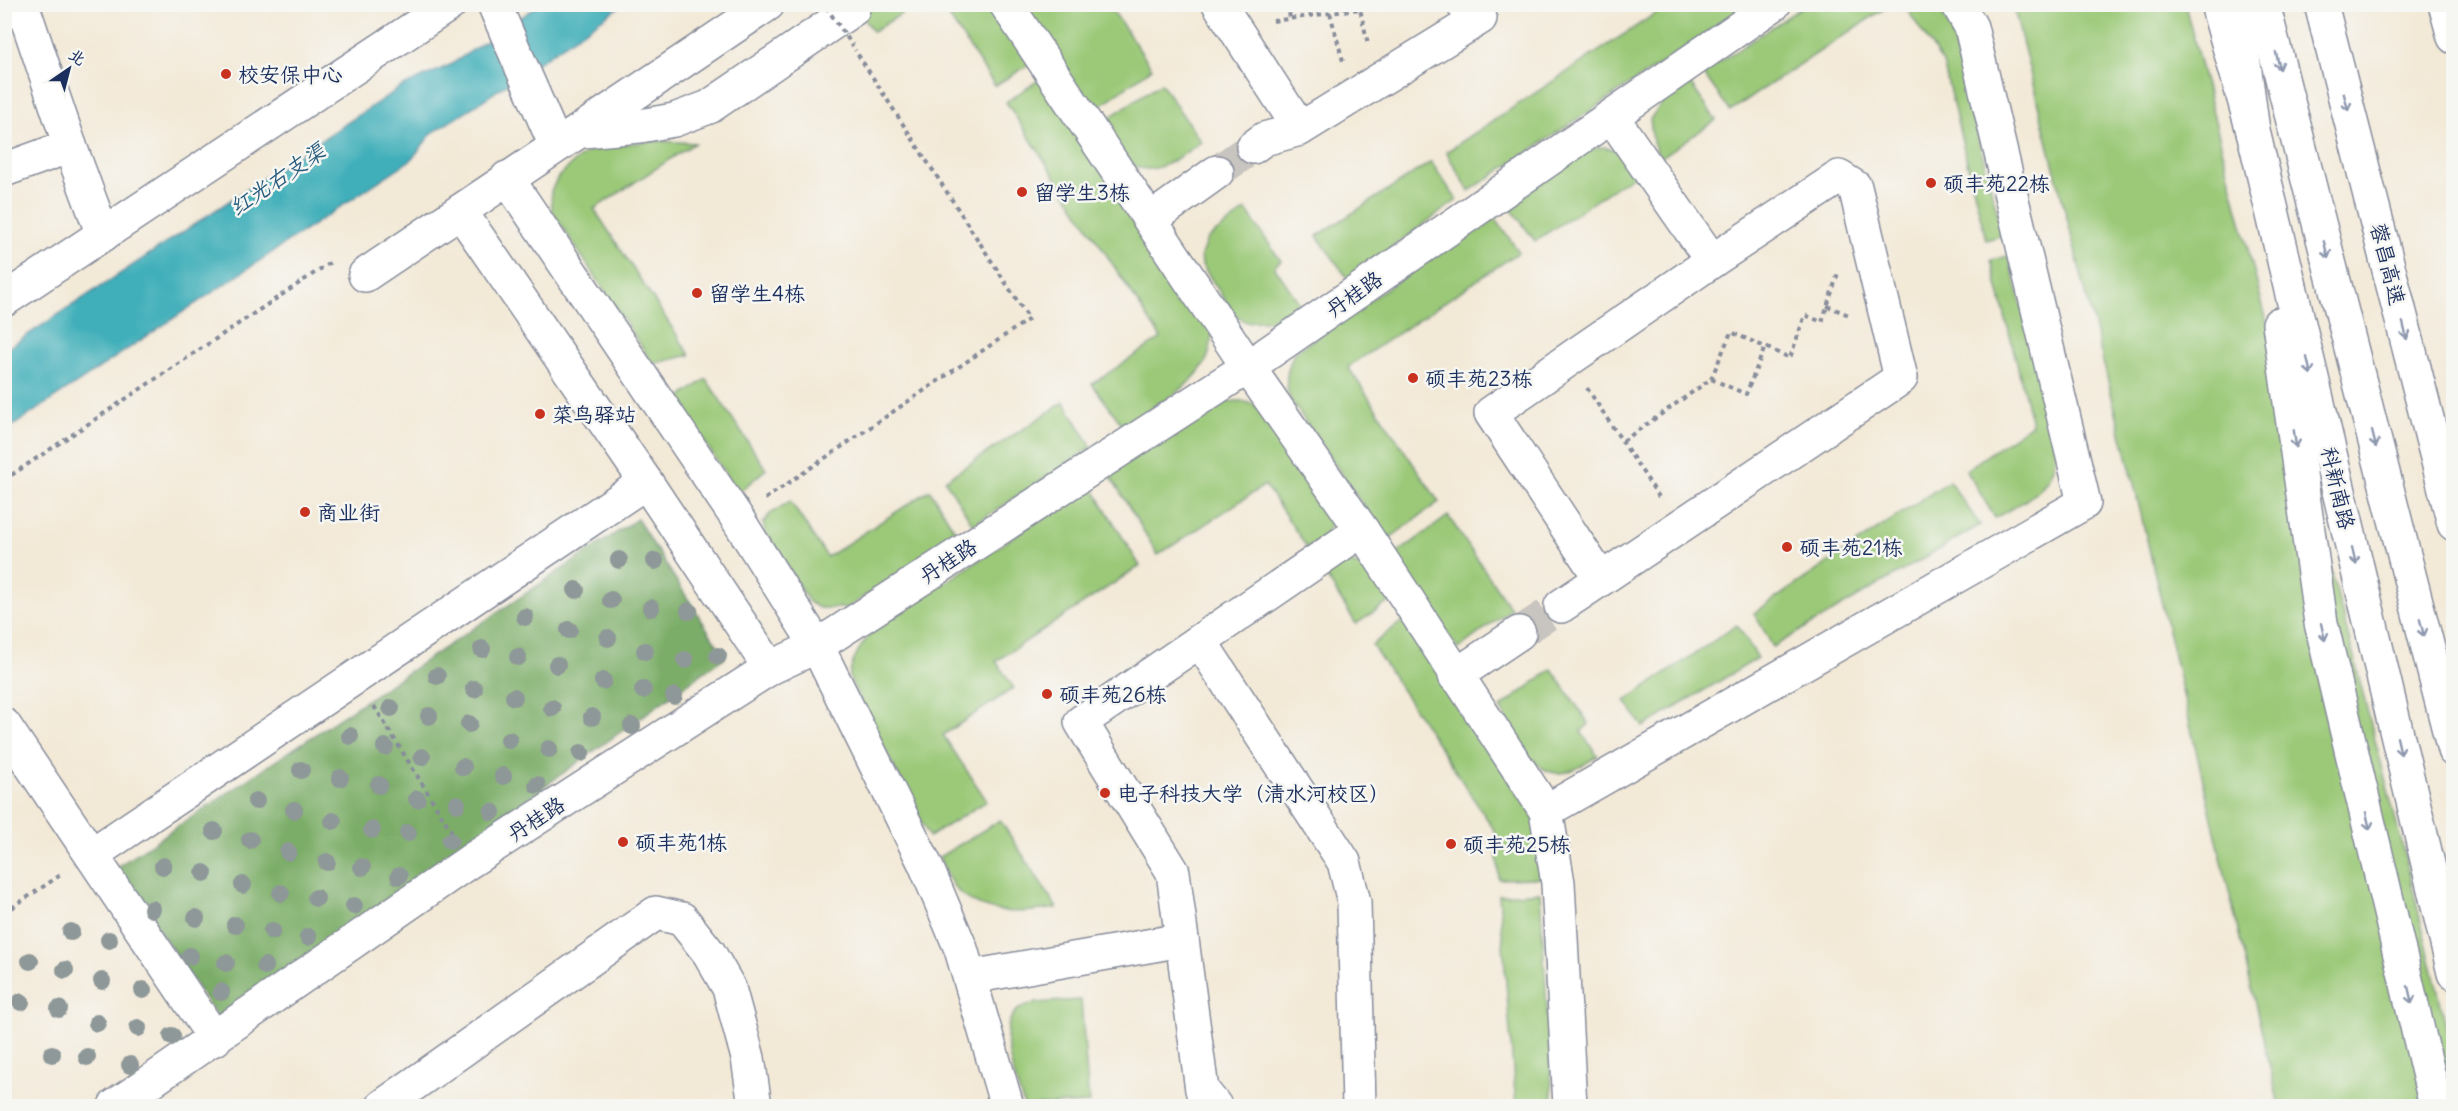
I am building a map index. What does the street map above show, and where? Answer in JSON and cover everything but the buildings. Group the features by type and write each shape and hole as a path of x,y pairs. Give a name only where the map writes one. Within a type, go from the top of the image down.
{"main road":[{"path":"22,4 103,235"},
{"path":"7,291 103,235 450,4"},
{"path":"364,275 768,4"},
{"path":"1006,4 1248,367 1362,530 1455,676 1546,811 1558,883 1569,1107"},
{"path":"1253,147 1264,139 1300,129 1480,18 1463,4"},
{"name":"丹桂路","path":"133,1102 215,1039 470,861 770,668 817,646 1248,367 1774,4"},
{"path":"1546,811 2084,503 1971,27 1958,4"},
{"name":"科新南路","path":"2217,4 2253,131 2454,973"},
{"path":"2236,4 2321,623 2436,1107"},
{"path":"2263,4 2454,750"},
{"name":"蓉昌高速","path":"2320,4 2454,524"},
{"path":"2445,4 2454,37"},
{"path":"567,138 674,120 710,107 839,8"},
{"path":"1226,15 1300,129"},
{"path":"499,16 529,86 567,138"},
{"path":"1612,117 1712,261"},
{"path":"4,170 70,146"},
{"path":"1150,220 1216,172"},
{"path":"1561,606 1901,378 1855,187 1839,177 1491,413 1601,579"},
{"path":"507,178 737,518 817,646 925,864 961,949 1007,1107"},
{"path":"460,211 770,668"},
{"path":"97,851 646,482"},
{"path":"1215,1107 1202,1090 1173,872 1081,722 1362,530"},
{"path":"1455,676 1519,633"},
{"path":"1200,641 1344,862 1354,902 1359,1107"},
{"path":"4,725 97,851 215,1039"},
{"path":"382,1107 656,913 681,919 709,953 729,988 748,1058 756,1107"},
{"path":"970,977 1182,940"}],"path":[{"path":"1288,4 1290,19"},
{"path":"1341,4 1342,11"},
{"path":"737,518 1029,319 853,46 839,8"},
{"path":"1226,15 1290,19 1360,9"},
{"path":"1330,13 1352,97"},
{"path":"4,480 345,252 364,275"},
{"path":"1623,441 1711,379 1731,332 1790,358 1805,315 1822,322 1842,262"},
{"path":"1711,379 1746,394 1766,347"},
{"path":"1569,360 1679,526"},
{"path":"355,678 470,861"},
{"path":"4,913 97,851"}],"green space":[{"path":"1928,4 1937,8 1950,28 2003,235 1986,240 1943,63 1904,5"},
{"path":"854,5 915,5 873,32"},
{"path":"941,5 991,5 1030,64 995,86"},
{"path":"1023,5 1109,5 1152,68 1093,111"},
{"path":"1666,5 1750,5 1469,191 1446,152"},
{"path":"1805,5 1890,5 1730,111 1703,73"},
{"path":"2013,5 2185,5 2403,848 2453,1054 2453,1106 2279,1106 2133,480"},
{"path":"1043,77 1212,333 1207,358 1196,376 1166,400 1123,426 1092,384 1161,338 1006,102"},
{"path":"1689,82 1716,120 1660,158 1653,142 1650,119 1664,100"},
{"path":"1161,83 1201,142 1166,164 1147,169 1138,167 1125,158 1101,123"},
{"path":"658,141 695,143 594,209 690,355 653,364 552,211 551,191 558,177 589,151 624,144"},
{"path":"1604,147 1619,151 1640,171 1535,241 1509,206 1587,150"},
{"path":"1431,162 1457,200 1348,279 1317,236"},
{"path":"1246,210 1281,261 1274,266 1300,304 1273,320 1246,322 1234,314 1202,265 1201,255 1207,239"},
{"path":"1493,215 1519,252 1348,367 1439,502 1387,540 1290,399 1287,376 1290,365 1294,353"},
{"path":"2009,256 2056,444 2052,471 2039,490 1995,518 1966,470 2032,424 1991,260"},
{"path":"706,379 766,469 738,493 677,400"},
{"path":"1241,401 1259,406 1333,511 1331,524 1322,537 1308,549 1265,485 1158,555 1108,472 1221,402"},
{"path":"1064,402 1092,447 973,525 945,480"},
{"path":"1949,481 1980,525 1773,647 1754,613"},
{"path":"1091,485 1140,566 996,661 1014,688 943,735 987,801 929,837 849,677 855,657 876,629"},
{"path":"930,490 957,534 847,608 819,608 809,602 765,531 763,523 770,514 790,501 827,557"},
{"path":"1448,516 1511,609 1458,649 1395,555"},
{"path":"637,519 725,657 219,1020 117,867"},
{"path":"1351,563 1371,572 1380,581 1392,600 1356,624 1324,573 1339,565"},
{"path":"1405,619 1534,818 1542,878 1499,879 1495,831 1372,645"},
{"path":"1737,625 1758,658 1643,727 1625,701"},
{"path":"1552,669 1589,724 1581,732 1598,756 1575,769 1560,773 1550,772 1532,759 1500,708"},
{"path":"1000,820 1057,908 1020,912 995,910 983,907 961,894 951,882 939,857"},
{"path":"1540,892 1553,1106 1516,1106 1499,895"},
{"path":"1081,1000 1089,1103 1024,1106 1008,1048 1007,1033 1010,1020 1018,1010 1031,1004"}],"water":[{"name":"红光右支渠","path":"539,5 622,5 432,133 412,159 5,431 5,350 401,87 450,65"}],"tunnel":[{"path":"1217,172 1253,147"},
{"path":"1519,633 1561,606"}],"place":[{"name":"校安保中心","path":"226,74"},
{"name":"硕丰苑22栋","path":"1931,183"},
{"name":"留学生3栋","path":"1022,192"},
{"name":"留学生4栋","path":"697,293"},
{"name":"硕丰苑23栋","path":"1413,378"},
{"name":"菜鸟驿站","path":"540,414"},
{"name":"商业街","path":"305,512"},
{"name":"硕丰苑21栋","path":"1787,547"},
{"name":"硕丰苑26栋","path":"1047,694"},
{"name":"电子科技大学（清水河校区）","path":"1105,793"},
{"name":"硕丰苑1栋","path":"623,842"},
{"name":"硕丰苑25栋","path":"1451,844"}]}
